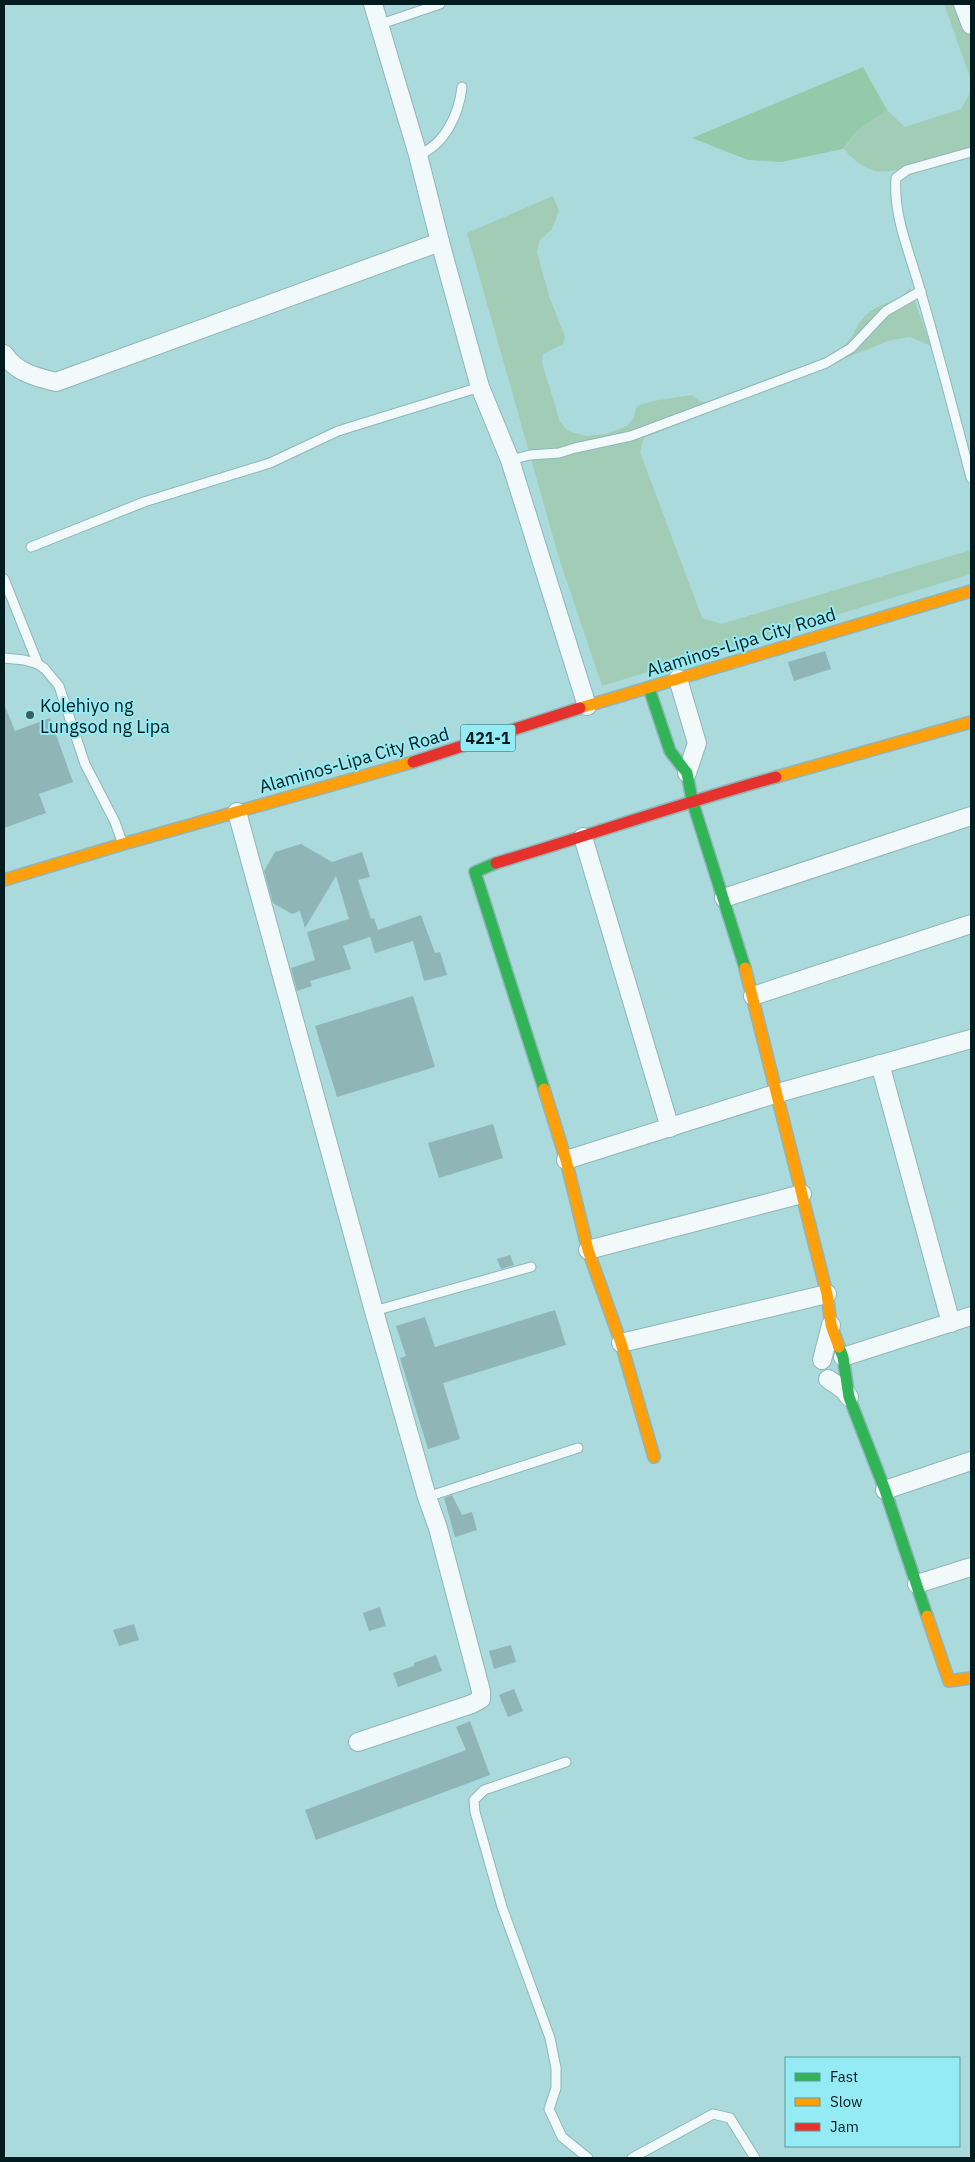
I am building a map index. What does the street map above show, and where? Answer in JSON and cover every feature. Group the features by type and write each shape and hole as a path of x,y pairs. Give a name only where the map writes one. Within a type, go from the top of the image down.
{"street":[{"path":"373,4 418,155 480,387 510,460 587,706"},
{"path":"963,4 971,26"},
{"path":"4,354 11,364 31,376 56,382 440,242"},
{"name":"Alaminos-Lipa City Road","path":"4,880 123,844 404,765 587,706 971,591"},
{"path":"678,679 697,743 686,773"},
{"path":"649,688 670,751 686,773 692,800 753,996 827,1294 831,1325 843,1357 849,1397 885,1490 949,1681 971,1678"},
{"path":"654,1457 621,1343 588,1250 566,1160 475,872 488,866 583,837 692,800 971,722"},
{"path":"237,812 374,1311 440,1538 482,1692 481,1699 472,1704 358,1742"},
{"path":"724,898 971,816"},
{"path":"583,837 670,1128"},
{"path":"753,996 971,924"},
{"path":"566,1160 778,1094 971,1039"},
{"path":"880,1064 951,1323"},
{"path":"588,1250 802,1194"},
{"path":"621,1343 827,1294"},
{"path":"843,1357 971,1316"},
{"path":"822,1360 824,1346 831,1325"},
{"path":"828,1379 844,1390 849,1397"},
{"path":"885,1490 971,1461"},
{"path":"917,1584 971,1567"}],"lane":[{"path":"378,25 440,4"},
{"path":"418,155 430,151 450,126 460,105 462,87"},
{"path":"971,152 907,170 896,178 895,190 900,222 921,291 971,478"},
{"path":"510,460 530,455 559,453 589,444 631,436 826,363 851,348 886,310 921,291"},
{"path":"31,547 144,502 270,462 338,431 480,387"},
{"path":"4,579 38,664"},
{"path":"4,658 24,660 38,664 45,669 59,686 85,764 115,822 123,844"},
{"path":"374,1311 531,1267"},
{"path":"427,1497 578,1448"},
{"path":"566,1762 484,1790 474,1800 475,1812 502,1907 550,2038 556,2068 556,2088 549,2109 562,2137 588,2158"},
{"path":"632,2158 713,2114 730,2118 755,2158"}],"green space":[{"path":"944,4 970,4 971,80"},
{"path":"863,67 887,110 858,130 843,149 781,162 748,160 692,138"},
{"path":"971,80 971,147 921,164 881,172 860,164 844,149 858,130 887,110 905,127 961,109 969,95"},
{"path":"553,196 559,211 552,229 539,241 537,252 549,296 565,337 563,344 543,354 542,362 560,422 568,431 586,436 606,434 627,426 633,419 637,406 653,401 692,395 699,401 709,403 800,371 833,354 849,341 865,316 905,293 910,288 931,346 910,337 891,340 644,438 640,452 702,618 721,624 971,550 971,574 602,686 559,558 467,233"}],"building":[{"path":"825,651 831,669 794,681 788,662"},
{"path":"4,704 15,731 50,718 73,782 39,794 46,813 4,828"},
{"path":"301,844 332,862 362,852 370,877 358,880 371,919 374,918 378,930 421,915 435,953 440,952 447,975 424,981 413,941 375,953 370,937 343,946 351,969 310,981 312,986 297,991 291,968 315,960 307,932 349,919 336,876 305,928 300,911 292,914 273,903 264,871 275,852"},
{"path":"413,996 435,1067 337,1097 315,1026"},
{"path":"493,1124 503,1158 439,1178 428,1143"},
{"path":"510,1255 514,1265 501,1269 497,1259"},
{"path":"555,1310 566,1345 443,1383 460,1439 428,1449 400,1358 406,1356 396,1326 425,1317 435,1347"},
{"path":"452,1495 462,1515 472,1512 477,1530 455,1537 444,1498"},
{"path":"380,1607 386,1626 369,1631 363,1613"},
{"path":"134,1624 139,1640 119,1646 113,1630"},
{"path":"511,1645 516,1662 494,1669 489,1651"},
{"path":"436,1655 442,1671 398,1687 393,1673 414,1666 414,1663"},
{"path":"514,1689 523,1711 508,1717 499,1695"},
{"path":"470,1721 490,1775 316,1840 305,1810 466,1750 456,1727"}],"traffic: fast":[{"path":"649,688 670,751 687,773 692,800 745,968"},
{"path":"496,863 475,872 544,1089"},
{"path":"839,1347 843,1357 849,1397 885,1490 927,1616"}],"traffic: slow":[{"path":"580,708 971,591"},
{"path":"776,777 971,722"},
{"path":"4,880 123,844 413,762"},
{"path":"745,968 827,1294 831,1325 839,1347"},
{"path":"544,1089 566,1160 588,1250 621,1343 654,1457"},
{"path":"927,1616 949,1681 971,1678"}],"traffic: jam":[{"path":"413,762 580,708"},
{"path":"496,863 776,777"}],"place":[{"name":"Kolehiyo ng Lungsod ng Lipa","path":"30,715"}]}
